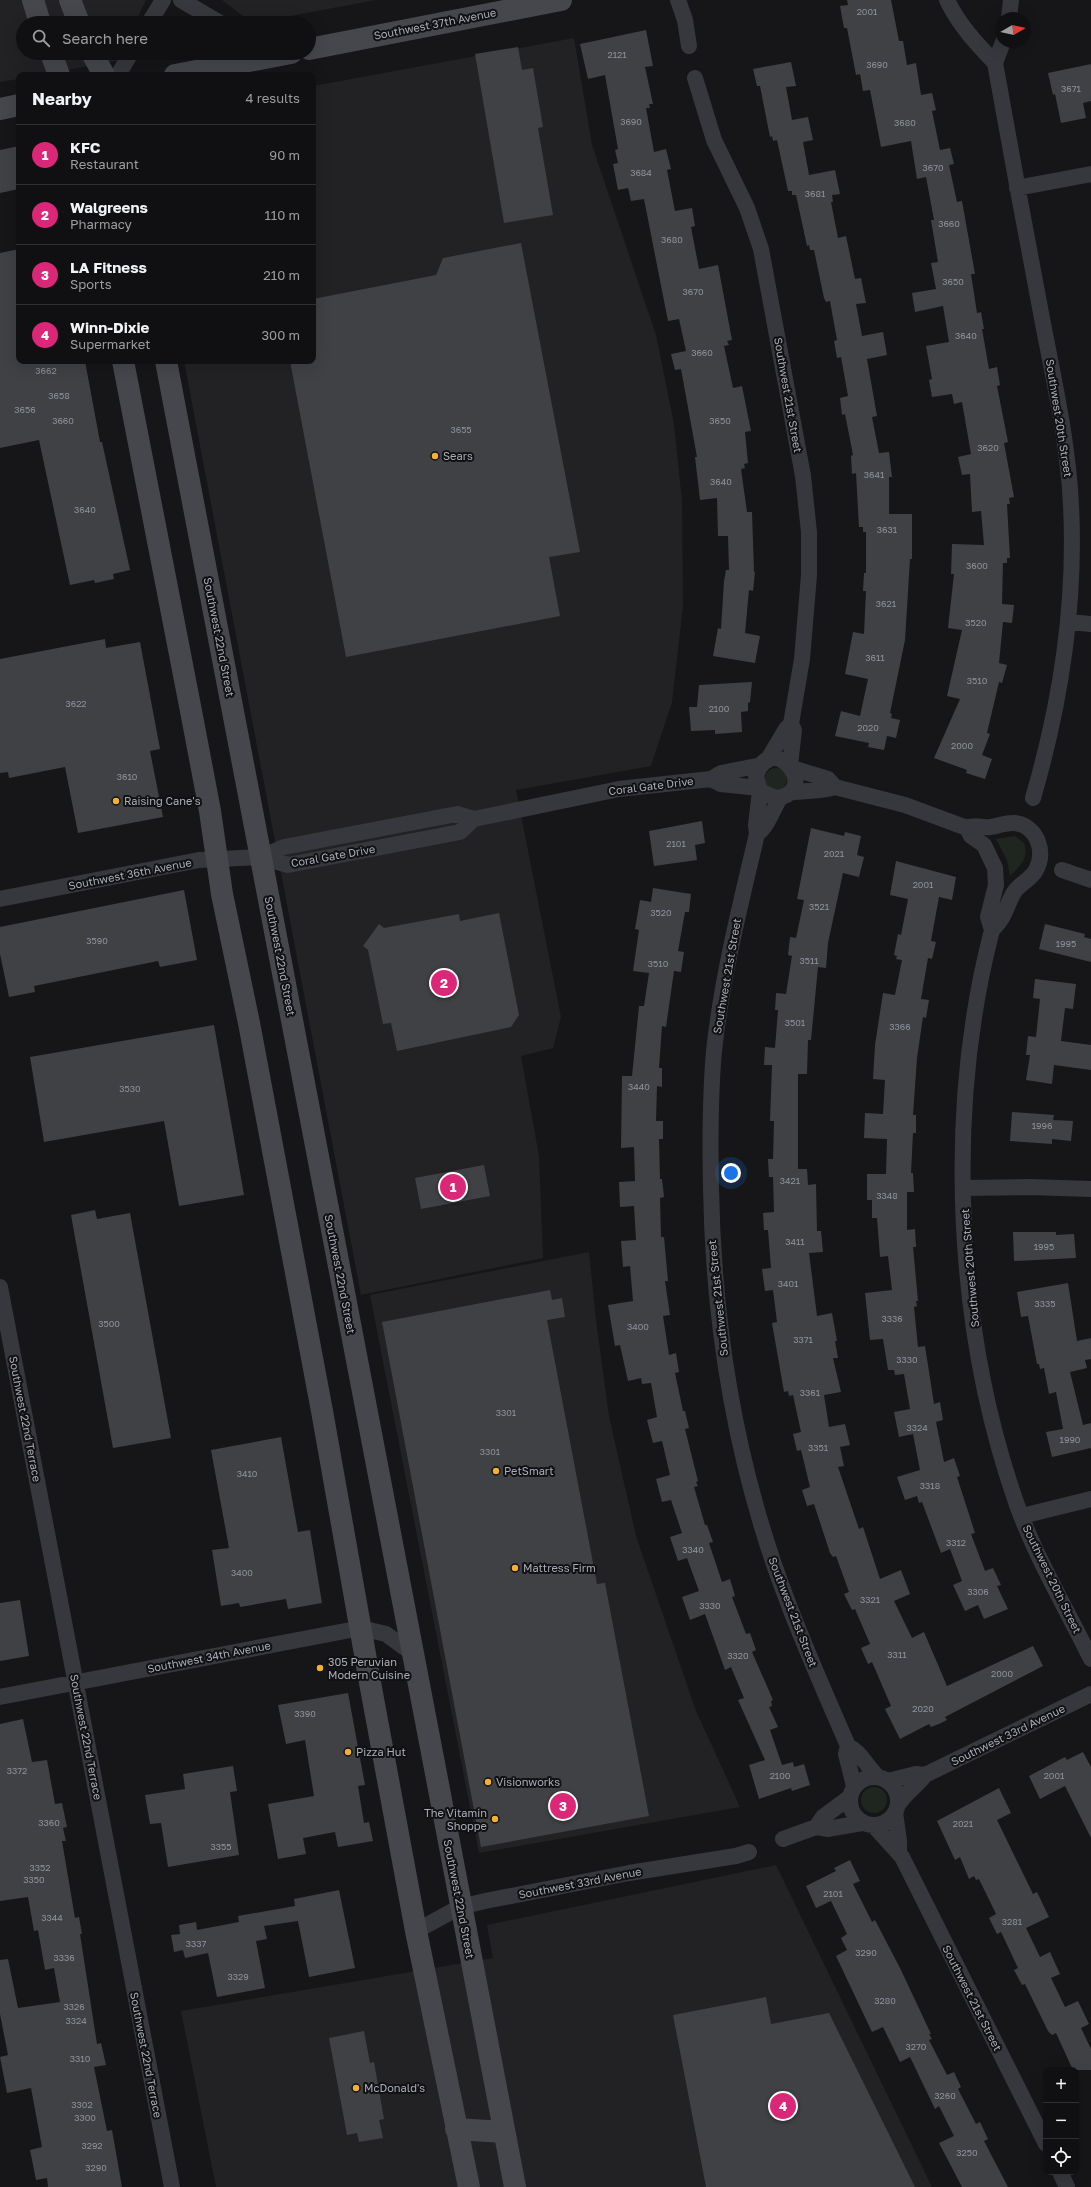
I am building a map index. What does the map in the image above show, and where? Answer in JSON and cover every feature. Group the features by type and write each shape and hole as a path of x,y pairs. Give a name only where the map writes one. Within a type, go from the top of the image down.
{"main road":[{"path":"33,0 38,16"},
{"path":"70,0 76,16"},
{"name":"Southwest 37th Avenue","path":"316,48 561,0"},
{"path":"54,60 58,72"},
{"path":"96,60 102,72"},
{"path":"190,72 250,60"},
{"path":"0,109 16,106"},
{"path":"124,364 193,718 210,811 216,858 326,1434 416,1931 469,2187"},
{"name":"Southwest 22nd Street","path":"167,364 460,1907 515,2187"},
{"path":"456,2129 504,2132"}],"street":[{"path":"153,16 163,0"},
{"path":"181,0 208,16"},
{"path":"678,0 685,20 689,46"},
{"path":"947,0 959,24 995,63 1001,48"},
{"path":"1010,12 1011,0"},
{"path":"120,72 127,60"},
{"name":"Southwest 20th Street","path":"995,63 1017,188 1066,445 1071,513 1069,622 1059,689 1043,763 1033,798"},
{"name":"Southwest 21st Street","path":"695,78 714,140 747,208 761,249 803,476 809,532 809,575 802,659 791,724 786,729 764,763"},
{"path":"1017,188 1091,174"},
{"path":"1069,622 1091,624"},
{"name":"Southwest 21st Street","path":"791,724 794,730 791,766"},
{"path":"835,787 828,779 791,766 779,759 764,763 756,776 759,790 769,797 814,789 826,790 835,787 905,805 967,828"},
{"name":"Coral Gate Drive","path":"261,857 288,865 460,832 474,819 619,789 712,779 721,773 764,763"},
{"path":"785,795 794,784 791,766"},
{"name":"Coral Gate Drive","path":"712,779 721,784 759,790"},
{"name":"Southwest 21st Street","path":"759,790 756,825 758,834 733,937 714,1053 710,1104 710,1158 717,1300 730,1394 761,1523 802,1636 848,1746 846,1754 852,1792"},
{"name":"Southwest 21st Street","path":"758,834 765,827 769,817 785,795"},
{"name":"Southwest 20th Street","path":"992,930 1002,921 1013,893 1036,871 1040,855 1038,841 1035,835 1027,827 1016,823 985,827 975,825 967,828 970,836 984,845 992,858 996,876 988,917 992,930 980,980 971,1040 965,1098 965,1238 973,1323 998,1444 1022,1516 1091,1659"},
{"name":"Southwest 36th Avenue","path":"0,899 189,862 216,858 261,857"},
{"path":"1062,870 1091,880"},
{"path":"964,1188 1030,1187 1091,1189"},
{"name":"Southwest 22nd Terrace","path":"0,1287 172,2187"},
{"path":"1022,1516 1091,1499"},
{"name":"Southwest 34th Avenue","path":"0,1697 361,1628 386,1634 412,1653"},
{"name":"Southwest 33rd Avenue","path":"896,1808 903,1796 920,1782 925,1775 1091,1694"},
{"name":"Southwest 21st Street","path":"848,1746 856,1750 869,1768 883,1779"},
{"name":"Southwest 33rd Avenue","path":"883,1779 916,1774 925,1775"},
{"path":"783,1839 816,1827 823,1817 852,1792 865,1778 883,1779 896,1792 896,1808 886,1822 827,1830 816,1827"},
{"path":"852,1792 852,1812 868,1824"},
{"name":"Southwest 21st Street","path":"896,1808 900,1841 899,1851"},
{"name":"Southwest 21st Street","path":"868,1824 890,1845 899,1851 1043,2139"},
{"name":"Southwest 33rd Avenue","path":"416,1931 460,1907 606,1877 724,1858 749,1852"},
{"path":"1061,2175 1067,2187"}],"shaded area":[{"path":"0,0 146,0 138,16 16,16 16,60 116,60 56,72 16,72 16,79 0,82"},
{"path":"222,0 376,0 290,16 243,16"},
{"path":"574,38 592,145 656,335 674,424 682,501 683,606 672,702 651,766 516,790 561,1017 553,1048 521,1056 539,1156 543,1258 361,1295 185,364 316,364 316,85"},
{"path":"776,768 784,771 787,779 784,787 776,790 768,787 765,779 768,771"},
{"path":"1015,836 1024,843 1025,858 1021,865 1010,876 1007,860 996,839"},
{"path":"589,1252 596,1320 609,1416 636,1536 696,1711 740,1807 479,1853 370,1295"},
{"path":"874,1787 883,1791 887,1800 883,1809 874,1813 865,1809 861,1800 865,1791"},
{"path":"776,1865 932,2187 216,2187 181,2011 493,1958 487,1925"}],"building":[{"path":"847,0 891,0 899,41 903,41 907,65 916,63 921,95 932,93 936,110 932,111 940,150 950,148 954,164 949,165 957,202 962,201 975,274 971,274 977,313 981,312 984,329 982,329 989,369 997,367 1000,385 997,386 1008,442 1004,443 1014,497 1009,498 1010,504 1007,504 1010,558 1007,558 1007,563 1003,563 1002,604 1014,605 1012,623 1003,622 999,663 1007,665 1002,683 999,682 987,733 990,734 982,755 992,759 985,779 966,773 967,770 934,758 960,699 947,696 962,630 948,628 954,574 951,574 952,544 984,545 981,511 972,512 970,474 962,475 958,457 971,454 962,402 954,404 952,394 932,397 929,380 932,379 926,346 949,342 943,306 915,312 912,293 936,289 931,263 938,262 931,220 934,220 926,177 917,179 911,141 881,147 870,90 863,91 860,74 856,75 847,28 844,28 840,6 848,5"},
{"path":"646,30 653,66 645,67 653,104 649,104 650,108 646,108 654,152 666,149 671,169 667,170 675,211 692,208 695,226 691,227 699,269 718,265 732,340 727,341 729,345 724,346 733,388 742,386 751,431 745,432 748,463 744,464 745,468 741,469 747,512 752,512 755,572 753,591 749,590 745,633 760,636 755,663 713,656 718,628 721,629 726,570 729,570 728,536 718,536 717,498 700,500 695,457 697,457 681,369 675,370 671,354 686,351 679,319 668,321 644,199 631,201 628,188 618,190 613,164 618,163 615,150 618,149 605,75 588,79 580,44"},
{"path":"518,47 522,70 533,68 543,127 538,128 553,215 504,223 475,54"},
{"path":"791,62 796,86 786,87 792,120 808,117 813,140 803,142 809,175 835,170 840,194 832,195 833,202 831,202 838,238 846,236 855,279 861,278 866,303 856,304 862,336 883,332 887,355 867,359 877,416 872,417 879,453 889,452 892,477 889,477 889,514 912,514 912,559 910,559 905,640 890,713 892,714 891,718 900,720 896,738 887,736 884,750 868,747 869,743 835,736 841,711 860,716 868,679 845,674 853,632 864,634 866,591 863,591 864,573 866,573 866,532 863,532 863,527 859,527 856,473 852,474 851,456 853,455 845,414 842,415 840,398 848,396 841,357 837,358 834,341 837,340 830,301 826,302 824,298 814,250 810,250 809,245 807,246 796,195 792,195 792,191 788,191 777,140 773,141 772,136 770,137 760,86 757,86 753,69"},
{"path":"1091,64 1091,101 1083,103 1086,118 1061,123 1055,94 1053,95 1048,73"},
{"path":"16,147 16,190 0,193 0,150"},
{"name":"Sears","path":"521,243 580,552 549,557 560,616 346,657 291,364 316,364 316,298 436,275 443,258"},
{"path":"16,250 16,364 86,364 100,442 102,442 130,570 113,574 114,579 95,583 94,580 70,585 39,440 0,448 0,253"},
{"path":"105,639 106,648 140,642 160,749 150,751 163,817 78,833 65,767 9,778 8,772 0,773 0,659"},
{"path":"752,682 748,711 741,712 742,732 715,734 715,730 691,731 689,707 697,707 699,685"},
{"path":"702,821 705,843 695,845 697,860 654,866 649,831"},
{"path":"811,828 844,836 845,832 861,836 857,855 864,857 859,877 843,873 828,943 826,968 818,967 811,1040 808,1040 807,1074 798,1074 798,1169 807,1169 808,1185 816,1184 817,1231 821,1231 823,1252 809,1253 817,1316 832,1313 837,1341 835,1341 838,1358 833,1358 841,1392 824,1395 829,1427 845,1424 850,1445 840,1447 844,1466 838,1467 859,1529 863,1527 880,1579 901,1570 910,1594 894,1601 912,1638 924,1632 947,1686 1033,1646 1043,1666 945,1717 947,1720 931,1727 929,1724 900,1739 885,1709 891,1706 872,1662 868,1664 861,1648 870,1644 855,1609 852,1610 844,1594 849,1592 836,1556 833,1557 830,1553 814,1504 807,1506 802,1490 810,1487 801,1450 797,1451 793,1434 801,1432 793,1395 789,1396 788,1391 784,1392 772,1323 777,1322 773,1290 765,1291 762,1269 771,1268 768,1230 764,1230 763,1213 774,1212 773,1177 769,1177 768,1159 773,1159 774,1121 770,1121 772,1065 764,1065 765,1047 775,1048 778,1010 775,1010 776,993 786,994 792,956 788,955 790,937 796,938 804,900 797,899"},
{"path":"896,861 956,877 952,900 939,897 931,941 936,942 932,959 928,958 921,999 929,1000 926,1018 923,1017 917,1058 913,1115 916,1115 916,1133 913,1133 911,1173 913,1173 914,1192 907,1192 907,1230 915,1229 916,1247 913,1247 918,1301 916,1301 917,1306 914,1307 918,1347 925,1346 934,1404 940,1402 943,1420 936,1422 944,1462 954,1458 960,1476 957,1477 975,1533 971,1534 985,1571 993,1568 1001,1585 997,1586 1008,1609 984,1619 978,1605 965,1611 953,1585 962,1581 950,1549 941,1553 922,1502 919,1503 917,1496 905,1500 897,1477 920,1470 913,1434 899,1437 894,1412 910,1409 904,1374 895,1375 894,1370 888,1370 883,1339 870,1340 865,1293 892,1290 888,1256 880,1257 877,1218 872,1218 872,1200 867,1200 867,1174 886,1174 887,1139 864,1138 865,1113 883,1114 885,1080 873,1079 875,1045 883,993 895,995 902,960 896,959 897,956 894,955 898,934 901,935 908,899 890,895"},
{"path":"653,888 691,894 689,912 685,912 678,951 684,952 681,972 674,971 666,1027 662,1026 659,1068 662,1068 662,1087 657,1086 656,1121 663,1121 663,1139 659,1139 660,1179 662,1179 664,1197 660,1198 661,1237 664,1237 668,1281 665,1281 670,1315 663,1316 669,1355 676,1353 679,1372 675,1373 683,1411 685,1411 689,1428 685,1429 698,1481 696,1482 698,1486 694,1487 705,1525 707,1525 713,1542 709,1543 722,1582 730,1579 735,1596 732,1597 746,1634 750,1633 756,1650 752,1652 773,1700 771,1701 772,1706 769,1707 778,1727 770,1730 782,1765 793,1762 794,1767 804,1764 810,1785 792,1791 791,1788 759,1799 749,1765 765,1760 738,1700 744,1698 731,1667 725,1670 705,1614 690,1620 682,1597 699,1591 687,1558 678,1561 670,1537 682,1533 671,1500 662,1502 656,1479 670,1475 662,1441 653,1443 647,1420 657,1417 651,1383 642,1384 641,1378 628,1381 620,1345 615,1346 608,1305 633,1301 630,1266 623,1267 621,1241 636,1240 634,1206 620,1207 619,1182 635,1181 634,1147 621,1148 622,1076 632,1076 639,1006 644,1006 649,973 633,971 639,930 635,929 640,900 651,902"},
{"path":"184,890 197,960 160,967 158,961 34,986 35,992 9,997 0,954 0,927"},
{"path":"499,913 519,1015 511,1027 397,1051 391,1023 383,1024 368,950 363,946 379,924 384,928 459,914 460,921"},
{"path":"1045,924 1085,934 1084,937 1091,939 1091,962 1039,949"},
{"path":"1035,979 1076,984 1073,1009 1065,1008 1061,1041 1091,1045 1091,1070 1054,1065 1052,1084 1026,1080 1030,1055 1026,1055 1028,1036 1036,1037 1040,999 1033,998"},
{"path":"214,1025 244,1195 179,1206 164,1121 44,1142 30,1057"},
{"path":"1012,1112 1054,1115 1053,1120 1073,1121 1071,1141 1052,1139 1052,1144 1010,1141"},
{"path":"484,1165 490,1196 421,1209 415,1178"},
{"path":"95,1210 97,1219 130,1213 171,1438 113,1448 71,1215"},
{"path":"1013,1232 1056,1232 1056,1235 1074,1234 1076,1258 1014,1261"},
{"path":"1068,1283 1077,1341 1091,1338 1091,1359 1085,1360 1087,1368 1070,1372 1083,1425 1091,1423 1091,1448 1052,1457 1046,1432 1063,1429 1056,1392 1049,1394 1044,1368 1040,1369 1039,1364 1037,1364 1028,1316 1021,1317 1017,1292"},
{"path":"550,1290 552,1300 562,1298 565,1317 547,1320 597,1584 605,1583 649,1816 481,1847 382,1322"},
{"path":"281,1437 298,1532 310,1530 322,1603 288,1609 286,1599 240,1607 239,1603 221,1606 212,1550 229,1548 211,1450"},
{"path":"20,1600 29,1656 0,1661 0,1603"},
{"path":"348,1693 365,1785 358,1786 364,1823 369,1822 373,1841 338,1847 335,1832 303,1838 306,1854 278,1859 268,1804 314,1796 305,1740 286,1744 278,1705"},
{"path":"23,1719 32,1762 47,1760 55,1804 62,1803 67,1827 63,1828 66,1841 62,1841 75,1918 79,1917 82,1934 80,1934 97,2044 101,2043 106,2065 94,2067 107,2131 112,2130 122,2187 48,2187 47,2178 36,2180 30,2150 42,2147 31,2088 7,2093 0,2057 8,2055 0,2014 0,1960 8,1959 18,2008 60,2002 54,1968 45,1970 38,1930 34,1931 28,1897 0,1901 0,1724"},
{"path":"1083,1752 1091,1767 1091,1838 1065,1786 1040,1799 1029,1776 1065,1757 1067,1760"},
{"path":"233,1766 237,1791 230,1792 239,1855 168,1867 161,1823 150,1824 145,1795 185,1789 183,1774"},
{"path":"999,1788 1011,1813 997,1820 1033,1894 1037,1892 1049,1917 1026,1928 1040,1957 1050,1952 1060,1974 1051,1978 1065,2007 1078,2001 1089,2024 1081,2028 1091,2049 1091,2070 1079,2070 1079,2067 1072,2067 1056,2033 1052,2035 1048,2031 1025,1984 1022,1985 1014,1970 1018,1968 1001,1932 997,1934 989,1918 996,1914 979,1879 976,1880 974,1876 969,1879 960,1857 955,1860 937,1821"},
{"path":"850,1860 860,1881 853,1884 872,1922 875,1920 901,1970 931,2034 929,2034 932,2039 929,2040 947,2075 954,2072 961,2087 958,2089 976,2124 980,2122 988,2139 984,2141 1008,2187 962,2187 939,2143 954,2136 939,2106 935,2109 910,2057 900,2062 883,2027 872,2032 836,1956 847,1950 841,1938 847,1934 831,1901 816,1908 806,1886 836,1871 834,1868"},
{"path":"339,1890 355,1968 309,1977 298,1921 264,1926 267,1939 256,1941 265,1988 217,1997 208,1953 185,1958 183,1950 174,1952 171,1935 180,1934 179,1925 196,1922 197,1930 239,1922 238,1916 295,1906 294,1899"},
{"path":"766,1997 771,2024 829,2013 915,2187 706,2187 673,2015"},
{"name":"McDonald's","path":"364,2031 370,2063 374,2062 384,2119 379,2120 383,2138 359,2142 357,2133 347,2135 329,2038"}],"place":[{"name":"Sears","path":"435,456"},
{"name":"Raising Cane's","path":"116,801"},
{"name":"Walgreens","path":"444,983"},
{"name":"KFC","path":"453,1187"},
{"name":"PetSmart","path":"496,1471"},
{"name":"Mattress Firm","path":"515,1568"},
{"name":"305 Peruvian Modern Cuisine","path":"320,1668"},
{"name":"Pizza Hut","path":"348,1752"},
{"name":"Visionworks","path":"488,1782"},
{"name":"LA Fitness","path":"563,1806"},
{"name":"The Vitamin Shoppe","path":"495,1819"},
{"name":"McDonald's","path":"356,2088"},
{"name":"Winn-Dixie","path":"783,2106"}]}
